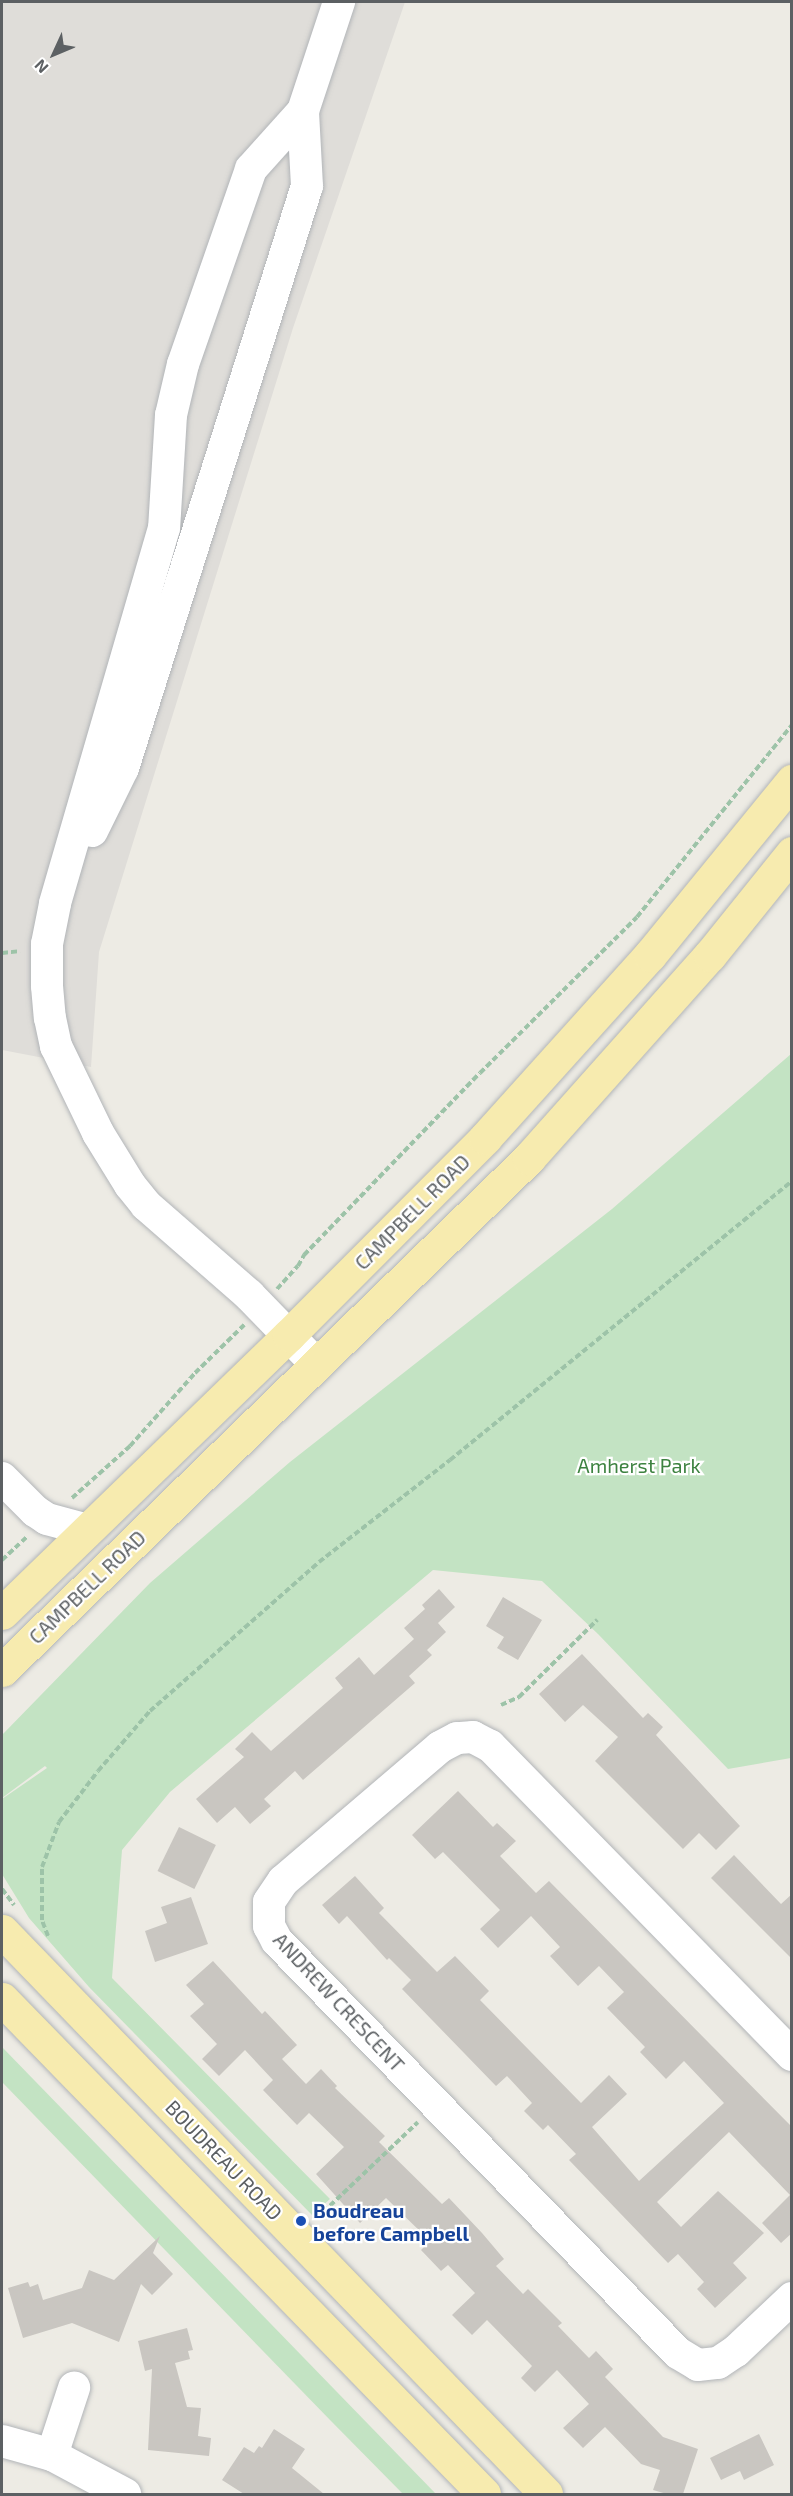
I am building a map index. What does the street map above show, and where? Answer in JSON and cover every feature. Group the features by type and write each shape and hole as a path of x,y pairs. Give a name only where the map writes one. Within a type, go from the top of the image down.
{"main road":[{"name":"CAMPBELL ROAD","path":"2,1613 386,1240 553,1065 712,882 792,781"},
{"name":"CAMPBELL ROAD","path":"6,1670 529,1158 665,1008 792,853"},
{"name":"BOUDREAU ROAD","path":"3,1932 546,2494"},
{"path":"2,1999 484,2494"}],"street":[{"path":"55,904 123,768 307,186 303,111 339,2"},
{"path":"303,111 251,169 183,364 171,416 164,528 55,904 47,944 50,1018 56,1046 98,1133 146,1205 249,1295 317,1365"},
{"path":"2,1478 35,1512 47,1519 88,1530"},
{"name":"ANDREW CRESCENT","path":"792,2055 482,1739 465,1737 440,1747 283,1881 273,1895 267,1911 268,1926 277,1941 687,2361 708,2365 726,2359 792,2298"},
{"path":"52,2455 74,2388"},
{"path":"2,2441 52,2455 125,2494"}],"path":[{"path":"298,1266 304,1255 480,1073 637,917 792,725"},
{"path":"50,1944 42,1920 42,1867 58,1822 150,1711 319,1562 450,1460 792,1181"},
{"path":"2,1560 130,1446 195,1373 216,1351 223,1348"},
{"path":"501,1705 519,1697 597,1620"},
{"path":"312,2223 436,2104"}],"shaded area":[{"path":"2,2 405,2 293,328 99,952 91,1067 2,1050"}],"green space":[{"name":"Amherst Park","path":"791,1054 791,1758 728,1769 598,1634 542,1581 433,1570 170,1792 122,1850 112,1978 330,2199 312,2215 89,1987 29,1918 2,1874 2,1799 47,1768 45,1766 2,1798 2,1735 150,1583 290,1462 612,1209"},
{"path":"2,2047 436,2494 403,2494 331,2421 2,2082"}],"building":[{"path":"439,1589 455,1607 438,1623 446,1632 427,1650 432,1655 409,1676 415,1683 303,1780 295,1771 264,1799 271,1806 250,1824 235,1807 217,1823 196,1799 244,1757 235,1749 252,1732 271,1751 343,1688 335,1678 359,1657 374,1675 414,1639 404,1628 425,1609 422,1605"},
{"path":"503,1597 542,1620 518,1660 497,1648 504,1637 486,1626"},
{"path":"582,1654 643,1718 648,1713 663,1727 656,1735 740,1826 716,1850 699,1833 683,1849 595,1761 618,1737 583,1705 565,1722 539,1694"},
{"path":"458,1791 493,1827 497,1823 516,1841 500,1856 536,1893 549,1881 792,2127 792,2233 781,2243 762,2223 790,2195 729,2132 657,2202 681,2227 718,2191 764,2233 733,2263 747,2278 715,2308 697,2289 704,2282 678,2254 668,2263 569,2160 576,2154 548,2125 543,2130 524,2111 532,2103 507,2076 496,2086 402,1989 411,1980 389,1958 387,1960 347,1916 339,1924 322,1905 355,1876 384,1908 379,1913 437,1972 455,1956 489,1991 480,2000 581,2103 609,2075 627,2094 592,2127 639,2181 724,2103 684,2061 666,2079 640,2052 645,2047 607,2008 624,1992 599,1966 578,1986 550,1956 560,1947 531,1916 498,1948 480,1929 500,1910 443,1852 435,1859 412,1835"},
{"path":"179,1827 216,1845 194,1889 158,1871"},
{"path":"734,1855 781,1904 792,1894 792,1959 711,1878"},
{"path":"191,1897 208,1944 155,1962 145,1931 167,1923 161,1907"},
{"path":"213,1961 262,2014 265,2011 297,2045 282,2059 306,2084 321,2069 337,2086 335,2088 385,2136 379,2142 442,2204 449,2198 482,2233 504,2259 496,2266 523,2294 528,2289 562,2323 558,2326 589,2358 596,2351 613,2369 605,2377 663,2437 698,2449 683,2494 667,2494 653,2490 660,2470 641,2464 605,2427 583,2448 563,2428 589,2404 557,2370 535,2392 521,2378 532,2366 487,2320 472,2335 452,2315 475,2293 448,2265 441,2271 421,2250 430,2241 386,2198 360,2223 316,2174 344,2147 309,2113 297,2125 263,2090 273,2080 245,2050 219,2076 202,2059 217,2044 190,2016 204,2004 186,1985"},
{"path":"160,2236 153,2253 173,2274 152,2295 141,2284 119,2342 72,2323 23,2338 8,2288 28,2282 30,2287 38,2284 43,2300 82,2288 89,2270 114,2280"},
{"path":"187,2328 193,2350 188,2351 190,2359 175,2363 187,2407 201,2408 198,2436 211,2438 209,2456 148,2450 152,2369 145,2371 138,2341"},
{"path":"274,2429 305,2449 292,2468 324,2494 244,2494 222,2480 244,2447 254,2453 259,2446 262,2448"},
{"path":"759,2434 774,2465 744,2480 740,2471 721,2480 710,2458"}],"place":[{"name":"Boudreau before Campbell","path":"301,2221"}]}
